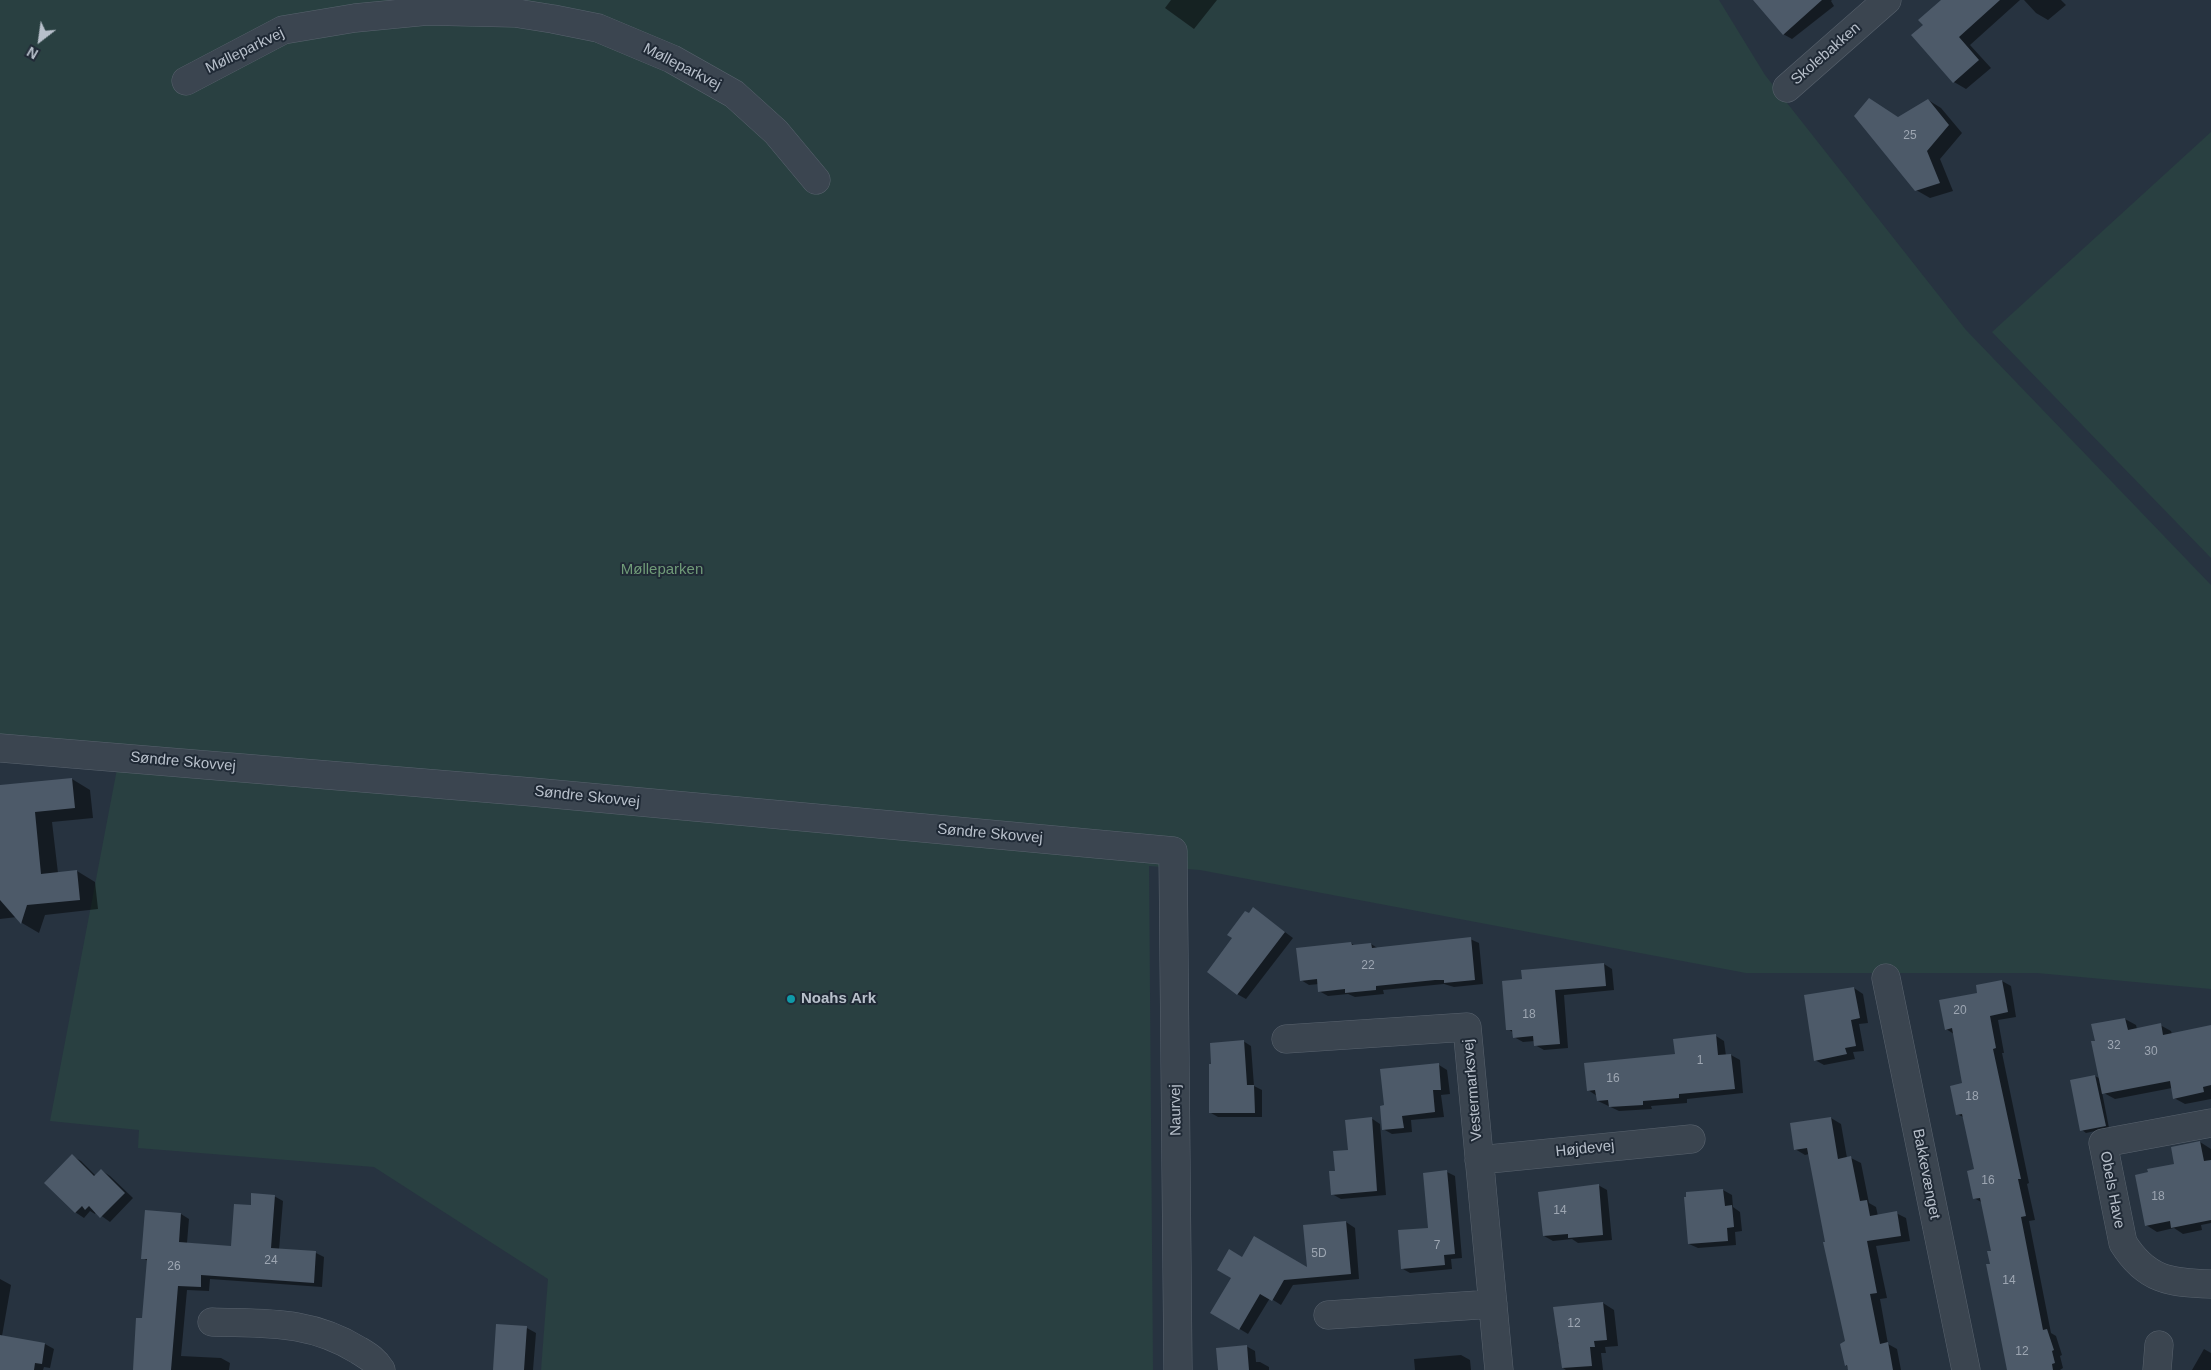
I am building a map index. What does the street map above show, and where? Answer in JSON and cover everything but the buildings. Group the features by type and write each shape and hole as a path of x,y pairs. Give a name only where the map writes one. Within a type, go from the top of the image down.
{"street":[{"name":"Mølleparkvej","path":"492,0 515,13"},
{"name":"Skolebakken","path":"1787,88 1887,0"},
{"name":"Mølleparkvej","path":"186,81 283,30 355,18 427,11 515,13 598,28 672,59 734,94 776,132 816,180"},
{"name":"Søndre Skovvej","path":"0,748 532,792 1173,851"},
{"name":"Naurvej","path":"1173,851 1178,1370"},
{"name":"Bakkevænget","path":"1886,978 1966,1370"},
{"name":"Vestermarksvej","path":"1286,1039 1466,1027 1499,1370"},
{"name":"Obels Have","path":"2211,1123 2102,1143 2123,1243 2130,1255 2146,1272 2162,1279 2179,1283 2211,1284"},
{"name":"Højdevej","path":"1479,1160 1691,1139"},
{"path":"1328,1315 1493,1304"},
{"path":"212,1322 290,1324 338,1338 375,1361 381,1370"}],"green space":[{"name":"Mølleparken","path":"0,0 1719,0 1765,75 1966,330 2211,585 2211,989 2037,973 1746,973 1200,870 1149,866 1153,1370 541,1370 548,1279 374,1167 138,1148 139,1130 50,1121 121,748 0,739"},
{"path":"2211,132 2211,558 1992,332"}],"place":[{"name":"Noahs Ark","path":"791,999"}]}
